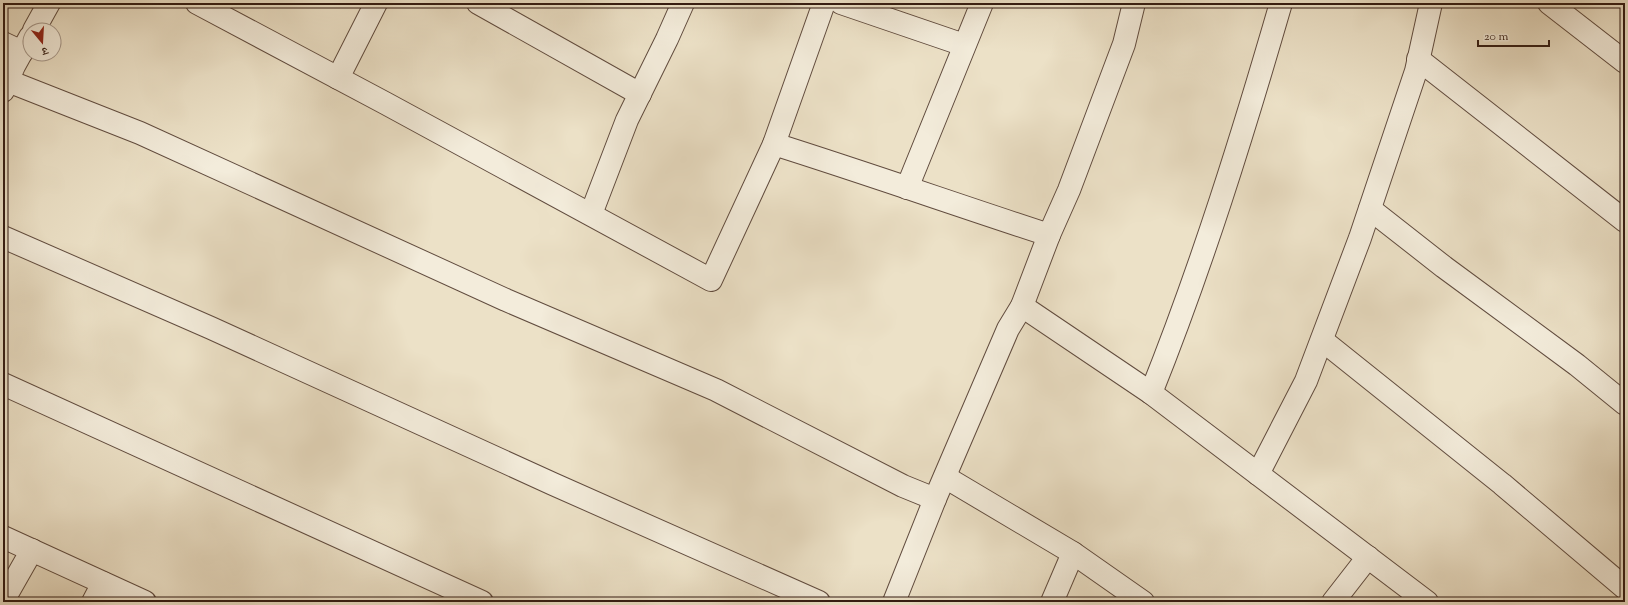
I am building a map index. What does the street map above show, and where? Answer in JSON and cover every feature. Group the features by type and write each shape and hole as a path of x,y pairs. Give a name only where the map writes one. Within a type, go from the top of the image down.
{"street":[{"path":"38,22 49,3"},
{"path":"338,78 376,3"},
{"path":"478,3 640,94"},
{"path":"590,214 627,120 683,3"},
{"path":"208,6 712,280 774,144 824,3"},
{"path":"841,3 964,45"},
{"path":"907,188 982,3"},
{"path":"894,602 935,499 1008,329 1022,306 1049,235 1069,190 1121,51 1134,3"},
{"path":"1151,393 1174,335 1246,125 1281,3"},
{"path":"1258,474 1306,381 1322,340 1370,209 1418,59 1431,3"},
{"path":"1549,3 1625,62"},
{"path":"18,44 14,66 5,86 140,133 506,300 716,390 903,486 935,499"},
{"path":"1418,59 1625,221"},
{"path":"774,144 825,159 1049,235"},
{"path":"1370,209 1444,267 1577,365 1625,404"},
{"path":"3,238 211,328 552,484 819,602"},
{"path":"1022,306 1151,393 1427,602"},
{"path":"1322,340 1490,475 1625,588"},
{"path":"3,384 482,602"},
{"path":"945,477 1073,553 1143,602"},
{"path":"3,536 32,550 98,593 145,602"},
{"path":"3,601 32,550"},
{"path":"1052,602 1073,553"},
{"path":"1333,602 1368,557"},
{"path":"1617,602 1625,591"}]}
